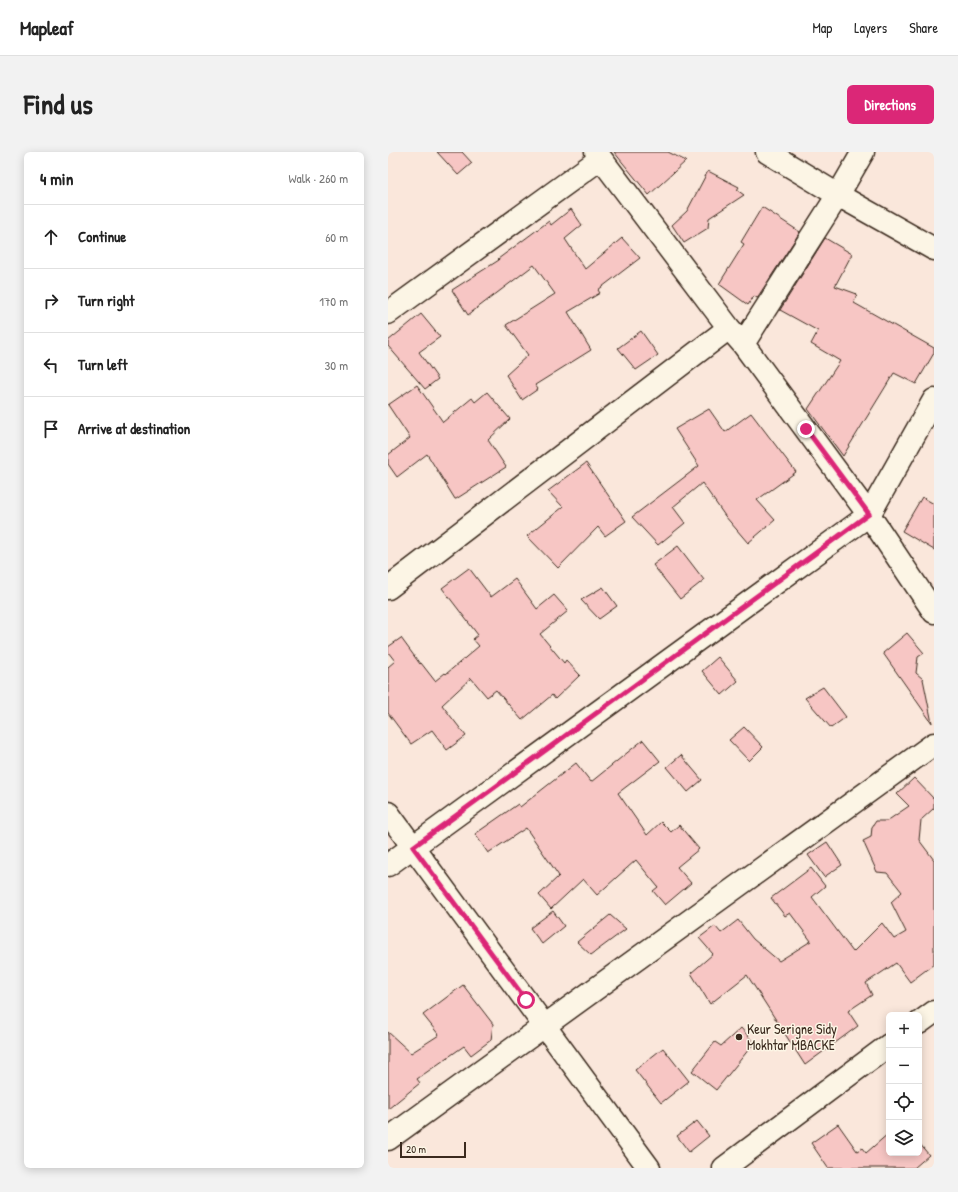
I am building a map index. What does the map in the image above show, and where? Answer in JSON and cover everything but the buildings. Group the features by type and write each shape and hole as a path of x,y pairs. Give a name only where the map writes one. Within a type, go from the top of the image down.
{"street":[{"path":"767,152 838,196 934,249"},
{"path":"743,344 838,196 864,152"},
{"path":"388,313 598,155 729,328 743,344 869,514 934,612"},
{"path":"388,588 729,328"},
{"path":"388,865 869,514 934,400"},
{"path":"388,1139 934,744"},
{"path":"388,813 649,1168"},
{"path":"922,1021 934,1012"},
{"path":"724,1168 886,1047"}],"place":[{"name":"Keur Serigne Sidy Mokhtar MBACKE","path":"739,1037"}],"route":[{"path":"526,1000 413,847 869,514 806,429"}]}
